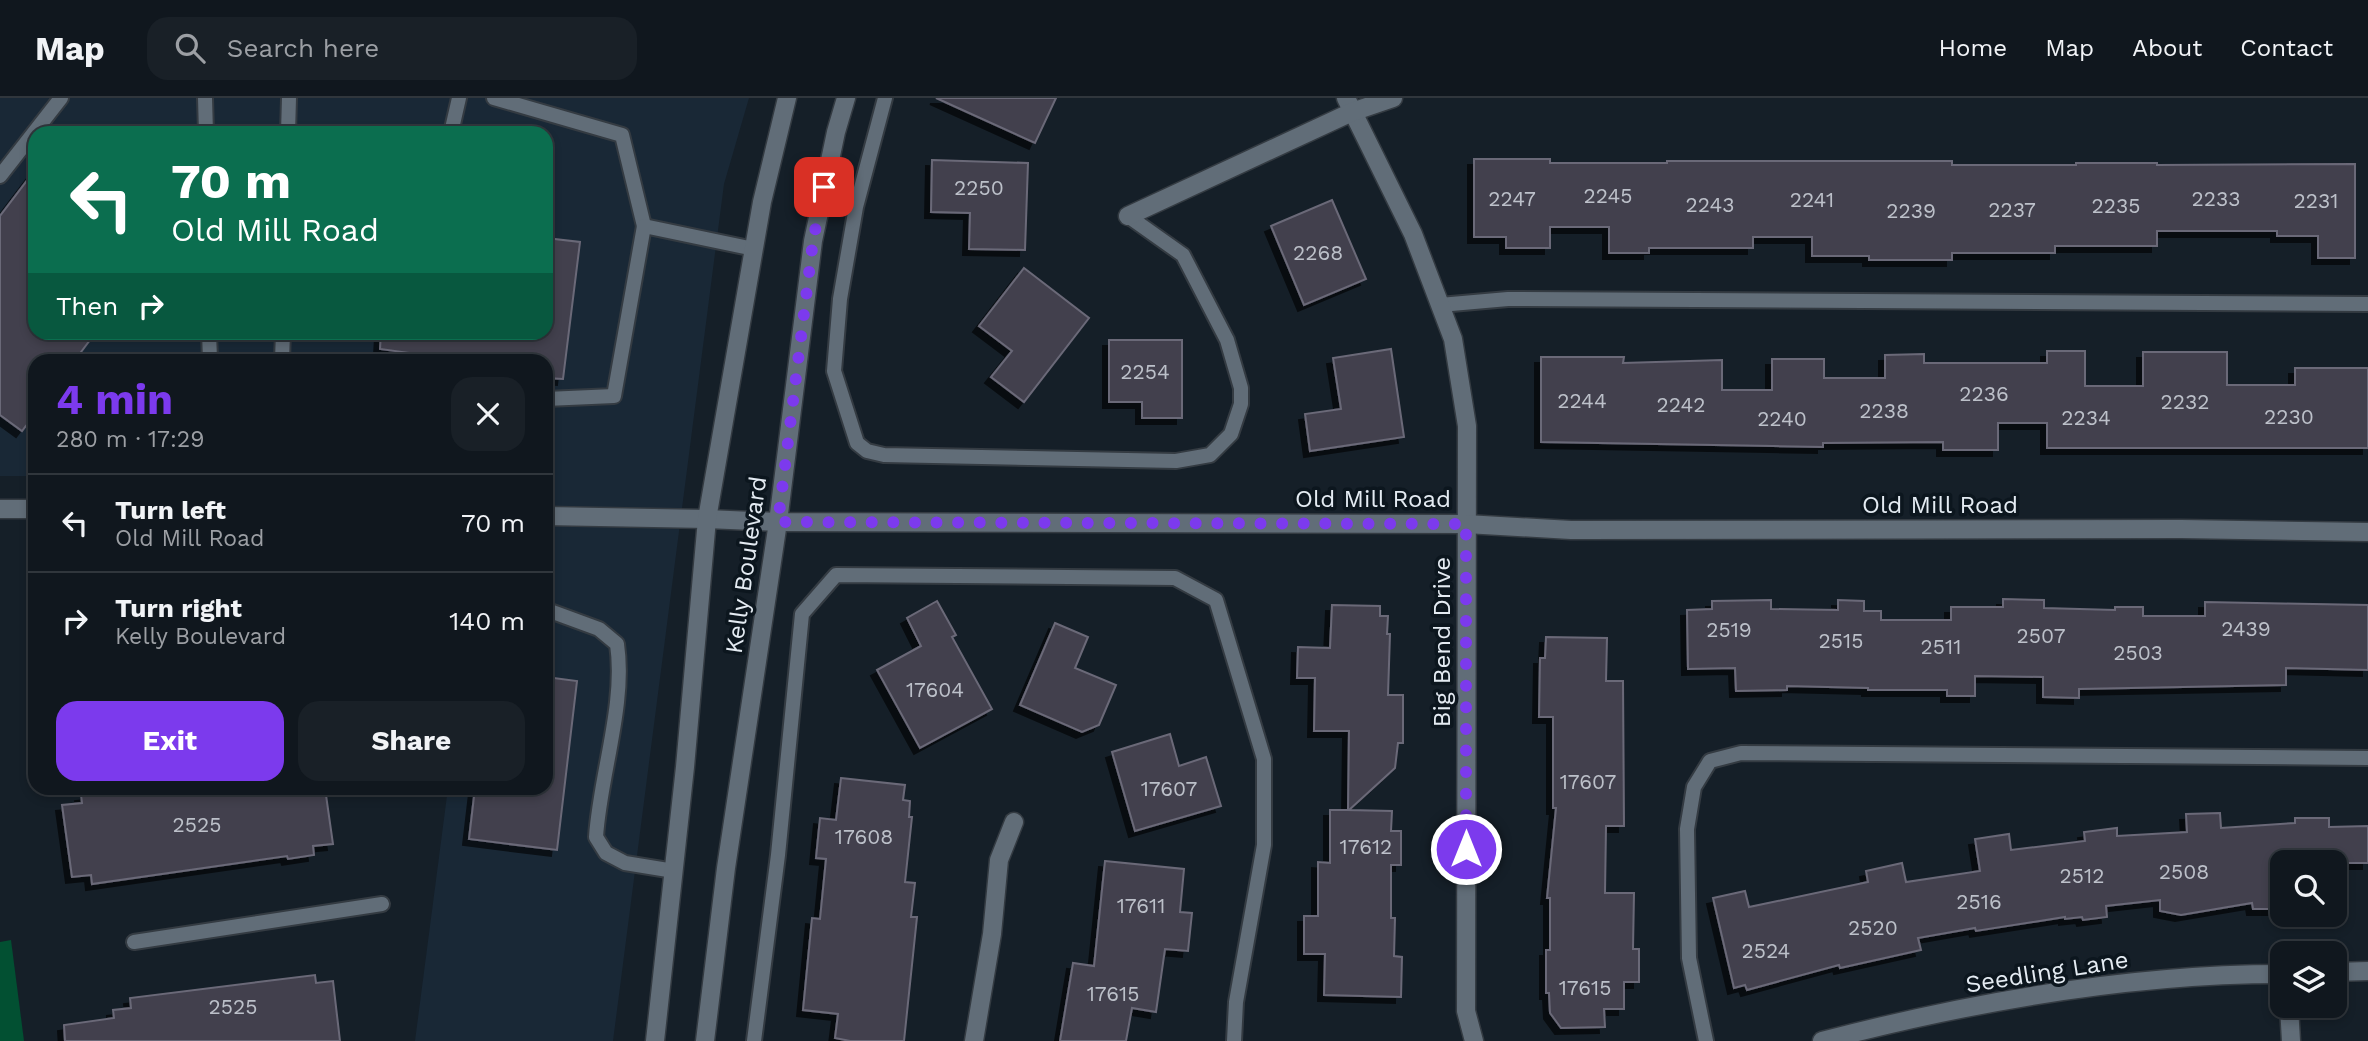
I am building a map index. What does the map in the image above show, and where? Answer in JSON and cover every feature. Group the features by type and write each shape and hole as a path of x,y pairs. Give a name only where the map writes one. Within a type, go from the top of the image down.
{"street":[{"name":"Kelly Boulevard","path":"655,1041 707,519 762,202 787,98"},
{"name":"Kelly Boulevard","path":"705,1041 726,868 778,522 813,241 846,98"},
{"path":"1128,216 1349,105 1393,98"},
{"name":"Big Bend Drive","path":"1349,105 1413,234 1453,339 1467,426 1466,1012 1474,1041"},
{"path":"0,509 28,509"},
{"name":"Old Mill Road","path":"553,516 778,522 1466,524 1572,530 2181,529 2368,532"},
{"path":"974,1041 992,934 999,860 1014,822"},
{"path":"2347,972 2368,971"},
{"name":"Seedling Lane","path":"1822,1041 1911,1018 2076,990 2164,979 2270,974"},
{"path":"2290,1018 2291,1041"}],"lane":[{"path":"39,126 61,98"},
{"path":"205,98 206,126"},
{"path":"288,126 289,98"},
{"path":"453,126 459,98"},
{"path":"494,98 622,135 644,226 614,396 553,399"},
{"path":"885,98 856,207 840,299 834,371 857,443 867,451 884,455 1176,461 1210,455 1231,433 1241,404 1241,388 1227,340 1182,255 1128,216"},
{"path":"0,176 28,140"},
{"path":"644,226 754,249"},
{"path":"1440,305 1508,299 2368,304"},
{"path":"754,1041 778,856 802,614 836,575 1175,578 1216,600 1264,759 1264,845 1236,1002 1234,1041"},
{"path":"553,612 599,629 617,644 620,665 617,695 596,836 606,853 625,863 674,871"},
{"path":"1706,1041 1689,958 1687,830 1694,787 1710,761 1741,753 2368,758"},
{"path":"134,942 382,904"}],"shaded area":[{"path":"0,98 749,98 724,184 613,1041 415,1041 447,795 553,795 553,354 28,354 28,476 0,476"}],"green space":[{"path":"11,940 24,1041 0,1041 0,942"}],"building":[{"path":"936,98 1056,98 1035,143"},
{"path":"1474,159 1550,159 1550,163 1952,161 1952,165 2355,164 2355,258 2318,258 2318,236 2277,236 2277,231 2157,231 2157,246 2055,246 2055,253 1952,253 1952,260 1869,260 1869,256 1812,256 1812,237 1753,237 1753,248 1649,248 1649,253 1609,253 1609,227 1550,227 1550,248 1506,248 1506,237 1474,237"},
{"path":"932,160 1028,163 1025,250 969,249 970,213 931,212"},
{"path":"28,179 28,340 90,340 80,354 28,354 28,423 22,431 0,415 0,216"},
{"path":"1332,200 1366,279 1304,305 1271,226"},
{"path":"553,239 580,242 563,379 553,378 553,354 417,354 380,349 381,340 553,340"},
{"path":"1024,268 1089,318 1024,402 991,377 1012,351 979,326"},
{"path":"1109,340 1182,340 1182,418 1142,418 1142,402 1109,402"},
{"path":"1391,349 1404,437 1310,451 1305,414 1341,409 1333,358"},
{"path":"2047,351 2085,351 2085,386 2143,386 2143,352 2227,352 2227,385 2295,385 2295,368 2368,368 2368,448 2047,448 2047,423 1998,423 1998,450 1943,450 1943,442 1823,443 1823,447 1541,442 1541,357 1624,357 1623,363 1722,360 1722,390 1772,390 1772,359 1824,359 1824,378 1885,378 1885,355 1924,354 1924,363 2047,363"},
{"path":"2003,599 2044,600 2044,608 2115,610 2115,607 2143,607 2143,616 2205,616 2205,602 2368,605 2368,670 2286,668 2286,685 2079,689 2079,698 2043,697 2043,677 1975,676 1975,696 1947,696 1947,690 1787,686 1787,690 1736,691 1735,668 1688,669 1687,610 1712,609 1712,601 1771,600 1771,609 1838,610 1838,600 1864,601 1864,611 1881,611 1881,620 1951,620 1951,607 2003,607"},
{"path":"937,601 956,635 952,637 992,709 920,748 877,670 921,646 907,618"},
{"path":"1332,605 1380,606 1380,616 1388,616 1388,695 1403,695 1403,743 1398,743 1395,768 1349,810 1392,811 1391,831 1401,831 1401,865 1391,865 1391,918 1395,918 1394,956 1402,957 1401,997 1324,995 1325,954 1304,954 1304,916 1318,916 1318,862 1330,863 1330,810 1348,810 1349,731 1314,731 1315,678 1297,678 1298,647 1330,648"},
{"path":"1055,623 1088,637 1075,668 1116,685 1099,725 1082,732 1020,705"},
{"path":"1546,637 1607,638 1606,681 1623,681 1624,826 1606,826 1605,893 1634,893 1633,949 1639,949 1639,982 1624,982 1624,1009 1604,1009 1605,1027 1561,1028 1550,1013 1549,993 1546,993 1546,950 1550,950 1550,898 1547,898 1556,808 1553,808 1553,717 1539,717 1540,658 1545,658"},
{"path":"553,678 577,681 557,850 469,839 474,795 553,795"},
{"path":"1170,734 1179,766 1206,757 1221,806 1135,831 1112,752"},
{"path":"841,778 905,785 903,800 910,801 909,817 912,817 905,882 915,883 911,917 917,917 904,1041 850,1041 835,1038 838,1014 803,1010 812,918 820,919 826,859 816,858 820,818 836,820"},
{"path":"81,795 326,795 333,844 313,846 314,855 288,859 287,856 92,884 91,875 72,877 62,805 82,803"},
{"path":"2220,813 2221,828 2295,823 2295,818 2329,818 2329,827 2368,826 2368,863 2347,863 2347,850 2270,850 2270,909 2253,909 2252,903 2181,915 2160,911 2160,900 2106,906 2107,917 2083,920 2082,917 2065,917 1918,938 1921,950 1840,968 1839,965 1747,990 1745,985 1734,988 1713,898 1745,891 1749,907 1868,882 1866,871 1902,863 1906,882 1980,871 1975,839 2009,834 2011,850 2085,841 2084,832 2117,828 2117,836 2187,832 2186,814"},
{"path":"1105,861 1184,869 1180,912 1192,913 1188,951 1165,949 1156,1012 1132,1008 1126,1041 1060,1041 1073,963 1094,966"},
{"path":"315,975 316,983 333,981 340,1041 65,1041 64,1025 114,1018 113,1010 131,1008 130,998"}],"route":[{"path":"824,187 813,241 778,522 1466,524 1466,849"}]}
